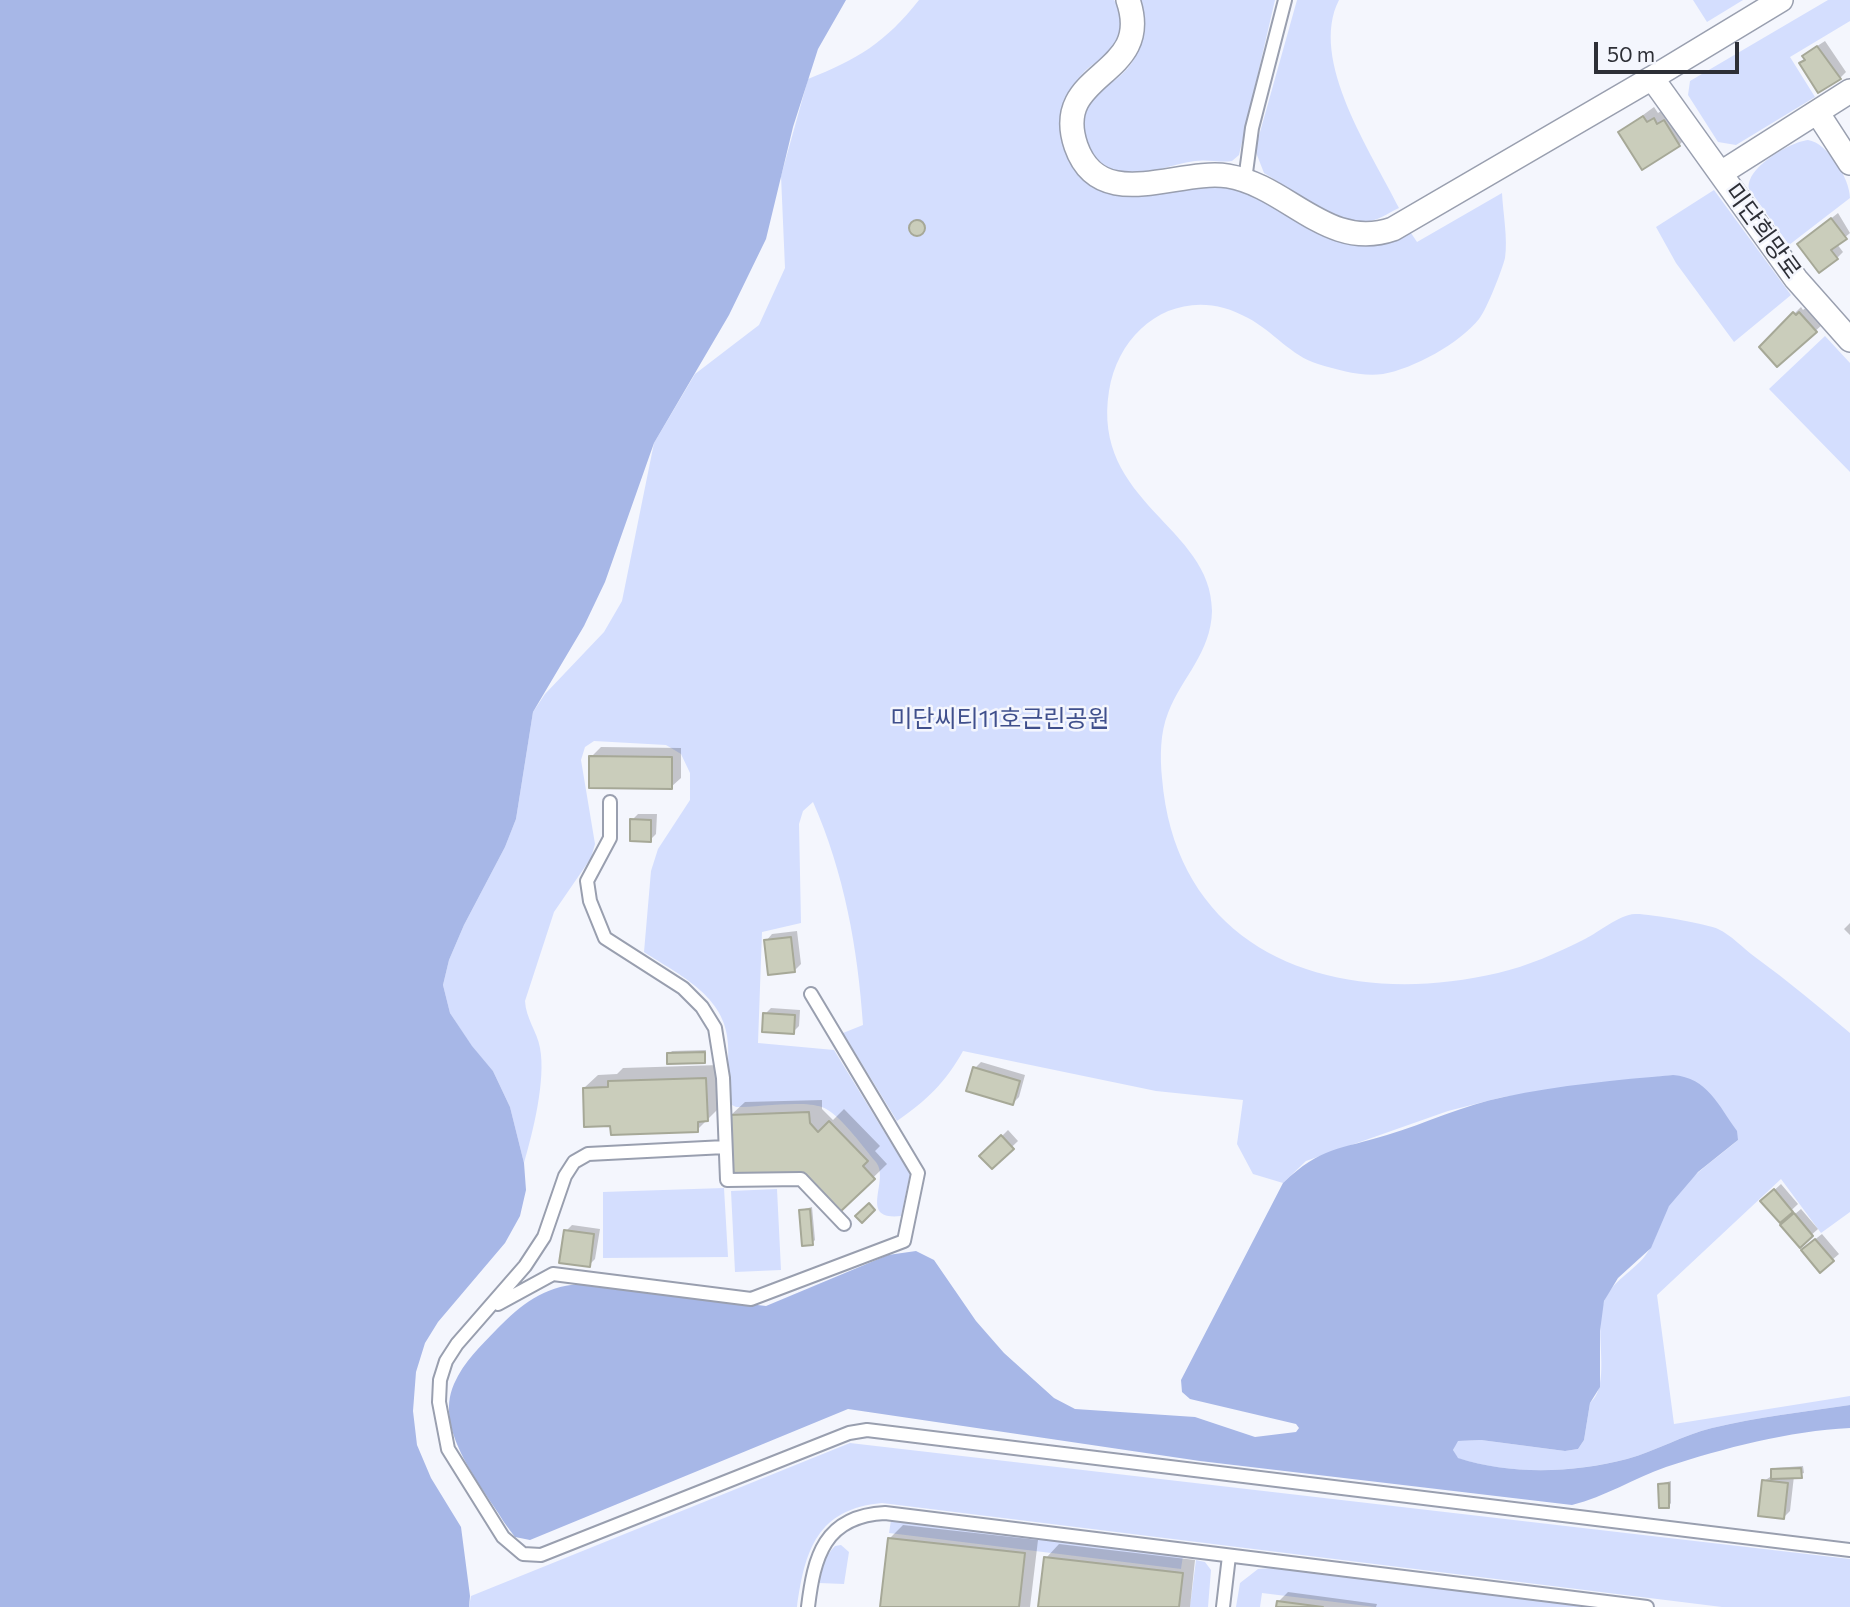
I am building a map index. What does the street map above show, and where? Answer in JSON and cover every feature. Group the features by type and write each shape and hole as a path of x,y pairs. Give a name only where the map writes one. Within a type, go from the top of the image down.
{"street":[{"path":"1128,0 1133,27 1131,41 1124,55 1087,86 1078,98 1073,113 1076,145 1083,160 1105,179 1122,185 1197,174 1217,174 1245,180 1335,229 1347,234 1376,235 1393,229 1781,0"},
{"path":"1652,78 1721,173"},
{"name":"미단희망로","path":"1850,91 1721,173 1796,279 1850,341"},
{"path":"1818,112 1850,163"}],"lane":[{"path":"1245,180 1252,128 1285,0"},
{"path":"610,802 610,838 587,881 590,901 605,938 683,988 702,1007 715,1028 722,1068 727,1180 801,1179 844,1224"},
{"path":"492,1307 553,1274 751,1299 904,1241 918,1173 811,994"},
{"path":"725,1147 587,1154 574,1162 565,1176 544,1237 525,1266 457,1344 446,1361 440,1380 442,1427 448,1449 503,1537 523,1554 541,1555 849,1433 867,1430 1850,1550"},
{"path":"808,1607 813,1566 820,1550 840,1529 869,1514 885,1513 1647,1607"},
{"path":"1223,1607 1229,1556"}],"green space":[{"name":"미단씨티11호근린공원","path":"919,0 1114,0 1122,23 1118,41 1109,53 1085,71 1075,83 1064,109 1065,136 1083,175 1247,189 1331,239 1355,245 1378,244 1411,233 1417,242 1502,193 1506,251 1498,280 1486,307 1479,319 1460,337 1408,367 1375,375 1334,369 1299,355 1248,318 1224,308 1201,305 1179,307 1159,316 1141,329 1126,346 1109,391 1108,429 1118,461 1134,487 1193,557 1207,582 1212,611 1207,640 1174,700 1163,729 1162,778 1174,840 1199,890 1234,929 1277,957 1327,975 1381,983 1439,983 1498,973 1553,954 1622,917 1641,914 1690,922 1723,932 1850,1033 1850,1212 1821,1233 1781,1179 1657,1295 1674,1424 1850,1396 1850,1405 1712,1428 1627,1459 1585,1467 1520,1469 1457,1458 1453,1450 1457,1441 1481,1440 1565,1451 1578,1449 1584,1440 1590,1403 1597,1394 1600,1383 1600,1325 1605,1299 1613,1287 1645,1256 1668,1207 1682,1188 1738,1140 1673,1075 1503,1097 1448,1111 1306,1161 1283,1183 1253,1174 1237,1144 1243,1100 1156,1091 963,1051 934,1090 897,1121 843,1033 863,1025 857,968 841,883 813,802 803,811 799,824 801,923 762,932 758,1043 834,1050 910,1174 901,1216 888,1216 880,1212 877,1206 880,1178 875,1161 829,1110 803,1104 736,1107 730,1104 728,1044 719,1013 698,989 644,952 651,871 658,849 690,800 690,773 681,754 666,745 594,741 585,747 581,760 595,844 591,858 554,912 525,1001 527,1014 539,1042 541,1075 538,1106 524,1163 510,1107 493,1071 472,1047 450,1013 443,985 449,960 464,925 505,847 516,819 533,712 545,694 604,632 622,601 654,443 695,374 759,325 785,268 781,176 808,79 870,48 894,28"},
{"path":"1138,0 1275,0 1239,155 1232,161 1195,161 1149,172 1123,174 1098,160 1087,145 1082,125 1089,100 1124,73 1141,44 1143,22"},
{"path":"1297,0 1339,0 1332,24 1331,50 1337,78 1360,134 1399,208 1377,219 1368,222 1350,220 1311,203 1264,173 1255,150"},
{"path":"1693,0 1743,0 1707,22"},
{"path":"1828,0 1850,0 1850,21 1790,57 1815,97 1736,145 1718,142 1688,95 1690,81"},
{"path":"1808,140 1823,148 1837,163 1846,181 1850,198 1789,245 1749,189 1750,181 1770,157"},
{"path":"1714,190 1791,295 1734,342 1676,263 1656,227"},
{"path":"1825,336 1850,363 1850,472 1769,389"},
{"path":"724,1188 728,1257 603,1258 603,1192"},
{"path":"777,1189 781,1270 735,1272 731,1191"},
{"path":"850,1443 1850,1559 1850,1607 1722,1607 882,1503 842,1514 818,1536 810,1551 797,1607 469,1607 471,1596"},
{"path":"891,1520 1183,1556 1181,1569 889,1533"},
{"path":"841,1545 849,1552 844,1584 819,1583 821,1567 826,1558 835,1546"},
{"path":"1196,1560 1205,1562 1211,1570 1208,1607 1190,1607"},
{"path":"1272,1568 1600,1607 1375,1607 1262,1593 1260,1607 1236,1607 1240,1583 1258,1569"}],"shaded area":[{"path":"0,0 846,0 818,49 793,127 766,239 729,315 654,443 605,582 584,626 533,712 516,819 505,847 464,925 449,960 443,985 450,1013 493,1071 510,1107 524,1163 526,1190 520,1216 505,1243 438,1322 425,1343 416,1372 413,1411 417,1445 431,1478 461,1527 469,1607 0,1607"},
{"path":"1673,1075 1695,1081 1711,1094 1737,1131 1738,1140 1698,1172 1669,1206 1651,1248 1618,1278 1604,1301 1600,1331 1600,1387 1590,1403 1584,1440 1578,1449 1565,1451 1481,1440 1458,1441 1453,1450 1458,1458 1499,1467 1564,1469 1627,1459 1701,1431 1729,1424 1850,1405 1850,1428 1780,1437 1711,1453 1666,1467 1572,1505 1200,1461 848,1409 530,1540 515,1537 506,1525 463,1458 455,1439 449,1402 454,1384 463,1368 506,1320 544,1293 579,1284 766,1306 888,1255 916,1251 934,1260 976,1321 1004,1353 1054,1398 1075,1409 1195,1417 1255,1437 1296,1432 1299,1428 1296,1424 1190,1399 1182,1392 1181,1380 1283,1183 1309,1162 1332,1151 1489,1100 1567,1086"}],"building":[{"path":"1817,46 1841,79 1818,93 1799,63 1805,60 1802,56"},
{"path":"1643,116 1647,122 1654,118 1657,124 1664,120 1680,146 1642,170 1618,132"},
{"path":"1831,218 1847,239 1831,250 1838,259 1819,273 1797,244"},
{"path":"914,220 920,220 925,228 923,234 914,236 909,231 909,225"},
{"path":"1793,312 1796,315 1799,312 1817,332 1777,367 1759,347"},
{"path":"589,756 672,757 672,789 589,788"},
{"path":"630,819 651,820 651,842 630,841"},
{"path":"791,937 795,972 768,975 764,940"},
{"path":"763,1013 795,1015 794,1034 762,1032"},
{"path":"705,1052 705,1063 667,1064 667,1053"},
{"path":"973,1067 1020,1081 1013,1105 966,1091"},
{"path":"706,1078 708,1121 698,1122 698,1132 611,1135 610,1126 584,1127 583,1088 608,1087 608,1081"},
{"path":"809,1112 810,1123 818,1132 829,1121 868,1161 863,1166 875,1179 840,1212 804,1175 732,1177 729,1115"},
{"path":"1001,1135 1014,1149 992,1169 979,1156"},
{"path":"1774,1189 1793,1212 1780,1223 1760,1201"},
{"path":"869,1203 875,1210 862,1223 855,1216"},
{"path":"810,1209 813,1245 802,1246 799,1210"},
{"path":"1794,1213 1813,1236 1800,1248 1780,1225"},
{"path":"564,1230 594,1234 590,1267 559,1263"},
{"path":"1815,1239 1834,1261 1820,1273 1801,1250"},
{"path":"1801,1468 1802,1478 1771,1479 1771,1469"},
{"path":"1762,1480 1788,1483 1784,1519 1758,1516"},
{"path":"1669,1483 1669,1508 1659,1508 1658,1484"},
{"path":"888,1538 1025,1553 1019,1607 880,1607"},
{"path":"1044,1557 1183,1573 1179,1607 1038,1607"},
{"path":"1277,1601 1323,1607 1276,1607"}]}
